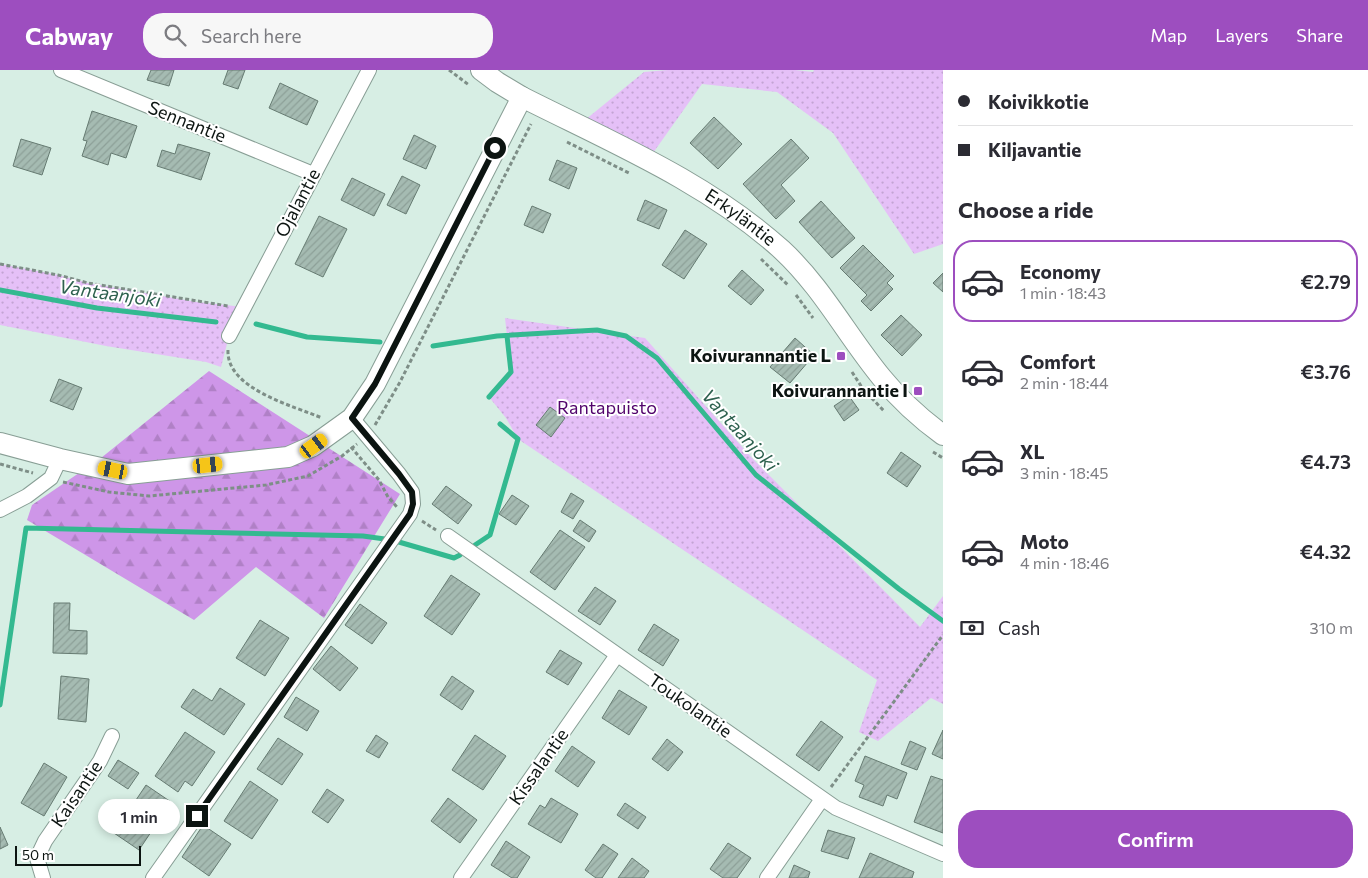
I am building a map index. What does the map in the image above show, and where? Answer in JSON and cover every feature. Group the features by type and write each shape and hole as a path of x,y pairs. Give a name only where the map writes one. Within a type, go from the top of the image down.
{"street":[{"name":"Sennantie","path":"61,70 313,174"},
{"name":"Ojalantie","path":"229,336 313,174 370,70"},
{"name":"Erkyläntie","path":"477,79 497,82 517,106 687,180 743,218 782,250 817,290 882,378 911,410 938,435"},
{"path":"0,443 128,474 288,457 314,446 344,424 375,384 517,106"},
{"path":"153,878 410,514 413,504 412,492 366,435 344,424"},
{"path":"0,510 28,496 51,478 60,459"},
{"name":"Toukolantie","path":"448,536 836,808 943,854"},
{"name":"Kissalantie","path":"461,878 617,655"},
{"name":"Kaisantie","path":"44,878 37,858 45,841 100,761 112,736"},
{"path":"768,878 822,799"}],"path":[{"path":"448,70 477,79"},
{"path":"517,106 531,124 540,128"},
{"path":"0,464 75,486 149,496 266,486 308,476 342,456 374,426 400,382 531,124"},
{"path":"566,141 636,176"},
{"path":"759,256 791,288 815,320"},
{"path":"0,264 58,275 88,284 197,302 244,307"},
{"path":"229,336 228,357 235,372 248,385 280,402 344,424 352,448 378,480 396,507 448,536"},
{"path":"850,369 863,389 889,416"},
{"path":"938,435 943,458"},
{"path":"822,799 870,731 943,635"}],"green space":[{"path":"668,70 795,70 813,72 814,70 943,70 943,244 914,254 833,133 777,92 702,84 648,160 585,120 644,72"},
{"path":"0,264 88,283 197,302 244,307 229,336 221,367 206,362 106,346 0,325"},
{"name":"Rantapuisto","path":"505,318 645,338 752,458 920,627 943,596 943,704 931,698 878,741 859,732 877,680 518,439 506,418 489,397 511,372"},
{"path":"209,371 400,494 324,618 256,567 194,620 27,520 32,505 101,458"}],"building":[{"path":"151,70 174,70 169,86 147,80"},
{"path":"228,70 245,70 238,89 223,84"},
{"path":"280,83 318,101 307,125 269,108"},
{"path":"92,111 137,126 126,158 111,153 108,165 82,156 87,141 83,140"},
{"path":"714,117 742,144 718,169 690,143"},
{"path":"414,135 436,146 426,169 403,159"},
{"path":"21,139 51,148 42,175 13,166"},
{"path":"791,139 809,158 781,185 795,201 776,219 743,184"},
{"path":"178,144 210,153 201,180 157,166 162,150 175,154"},
{"path":"557,160 577,168 569,189 549,180"},
{"path":"402,176 420,185 406,214 387,205"},
{"path":"352,178 385,194 374,216 341,200"},
{"path":"645,200 667,210 659,229 637,220"},
{"path":"821,201 855,238 832,258 799,222"},
{"path":"532,206 551,214 543,233 524,225"},
{"path":"319,216 347,229 323,277 295,264"},
{"path":"685,230 707,244 684,279 662,265"},
{"path":"863,245 894,276 887,283 893,289 871,311 861,301 867,295 840,268"},
{"path":"742,270 764,290 751,305 728,286"},
{"path":"943,273 943,292 933,283"},
{"path":"901,315 922,335 902,356 881,335"},
{"path":"795,338 814,355 790,383 770,367"},
{"path":"59,379 82,388 73,410 50,401"},
{"path":"849,396 859,410 844,421 834,406"},
{"path":"550,407 565,418 551,437 536,425"},
{"path":"901,452 921,466 907,487 887,473"},
{"path":"446,486 472,505 458,524 432,504"},
{"path":"571,493 584,501 573,519 561,512"},
{"path":"512,495 529,506 516,525 499,514"},
{"path":"580,520 596,531 589,542 573,531"},
{"path":"560,530 585,547 555,590 530,572"},
{"path":"451,575 480,594 452,635 424,616"},
{"path":"595,587 616,601 600,625 578,611"},
{"path":"54,603 70,603 69,630 87,631 87,654 53,653"},
{"path":"360,604 387,623 372,644 345,625"},
{"path":"260,620 289,638 265,676 236,658"},
{"path":"654,624 679,640 663,666 638,650"},
{"path":"331,646 358,668 340,691 313,669"},
{"path":"560,650 582,663 568,685 546,672"},
{"path":"61,676 89,679 86,722 58,719"},
{"path":"452,676 474,691 462,710 440,695"},
{"path":"220,688 245,704 224,735 181,707 193,689 212,701"},
{"path":"619,690 647,707 629,735 602,718"},
{"path":"296,697 319,711 307,731 284,717"},
{"path":"821,721 843,737 819,771 796,755"},
{"path":"943,730 943,759 932,754"},
{"path":"185,732 215,752 192,786 185,781 178,792 155,776"},
{"path":"376,735 388,743 379,758 366,751"},
{"path":"475,735 506,756 483,790 452,770"},
{"path":"278,738 303,754 282,785 257,769"},
{"path":"667,739 683,752 668,771 652,759"},
{"path":"910,741 926,748 917,770 901,764"},
{"path":"572,746 595,762 578,787 555,771"},
{"path":"865,756 907,773 897,799 887,795 883,806 859,797 864,785 855,781"},
{"path":"118,760 139,773 128,789 108,776"},
{"path":"44,763 67,777 44,816 21,803"},
{"path":"931,776 943,780 943,833 914,822"},
{"path":"250,781 278,800 252,839 224,821"},
{"path":"146,785 171,802 139,850 114,833"},
{"path":"327,789 344,800 328,823 312,812"},
{"path":"448,798 477,820 460,843 431,821"},
{"path":"551,798 578,814 561,843 528,824 540,805 545,808"},
{"path":"625,803 646,817 638,829 617,815"},
{"path":"203,825 231,844 209,876 182,857"},
{"path":"0,827 8,845 0,849"},
{"path":"828,830 855,838 848,859 821,851"},
{"path":"506,841 530,857 517,878 512,878 491,865"},
{"path":"728,843 751,858 737,878 723,878 710,869"},
{"path":"603,844 618,854 602,878 596,878 585,870"},
{"path":"870,853 914,872 912,878 859,878"},
{"path":"632,858 649,871 644,878 618,878"},
{"path":"794,865 810,872 808,878 789,878"}],"waterway":[{"name":"Vantaanjoki","path":"0,290 97,308 216,322"},
{"name":"Vantaanjoki","path":"256,324 307,337 380,342"},
{"name":"Vantaanjoki","path":"433,346 497,336 597,330 626,336 657,358 756,475 899,589 943,621"},
{"path":"489,397 511,372 507,336"},
{"path":"475,545 490,535 518,439 500,424"},
{"path":"0,705 26,528 363,536 392,540 454,558 460,555"}],"place":[{"name":"Koivurannantie L","path":"841,356"},
{"name":"Koivurannantie I","path":"918,391"}],"route":[{"path":"197,816 410,514 413,504 412,492 352,418 375,384 495,148"}]}
